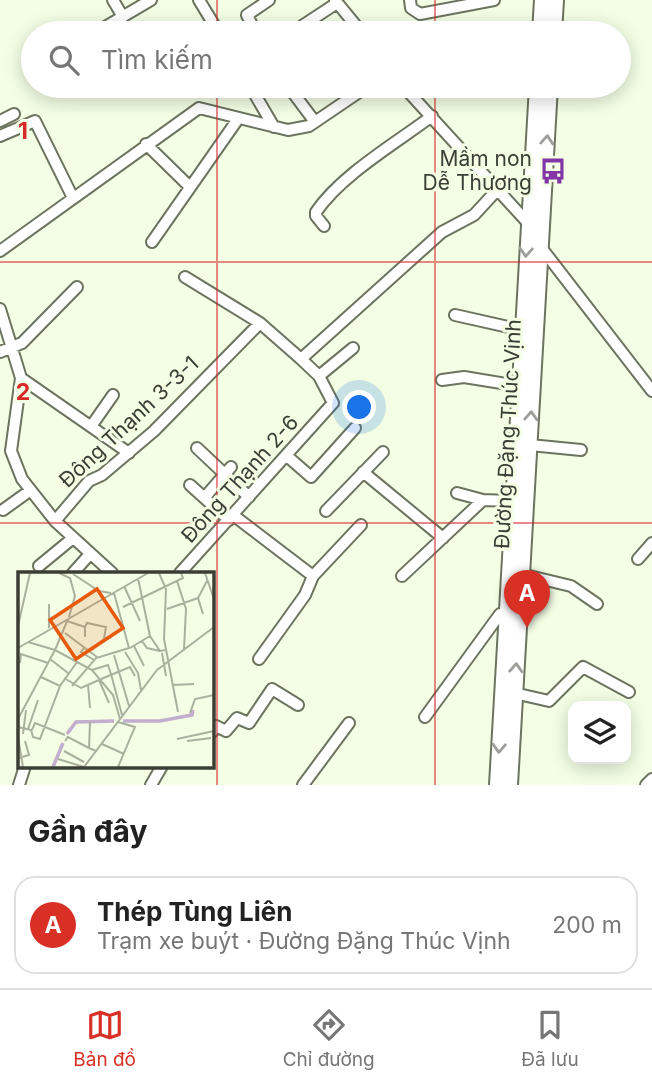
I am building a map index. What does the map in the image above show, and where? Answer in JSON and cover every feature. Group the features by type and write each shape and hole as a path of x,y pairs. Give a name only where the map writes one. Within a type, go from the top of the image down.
{"main road":[{"path":"541,21 542,0"},
{"path":"555,21 556,0"},
{"name":"Đường Đặng Thúc Vịnh","path":"497,785 536,98"},
{"name":"Đường Đặng Thúc Vịnh","path":"510,785 549,98"}],"street":[{"path":"113,0 123,17"},
{"path":"116,21 151,0"},
{"path":"199,0 212,21"},
{"path":"250,21 247,15 269,0"},
{"path":"410,0 411,8 420,15 494,0"},
{"path":"309,21 336,1 352,21"},
{"path":"257,98 274,127"},
{"path":"297,98 315,122"},
{"path":"0,251 72,196 199,108 288,130 315,122 350,98"},
{"path":"415,98 528,223"},
{"path":"0,121 14,114"},
{"path":"324,226 316,212 339,187 355,171 432,116"},
{"path":"152,242 238,119"},
{"path":"0,135 35,121 72,196"},
{"path":"146,144 190,187"},
{"path":"301,359 442,232 464,222 499,189"},
{"path":"540,246 652,391"},
{"path":"185,277 260,323 318,376 353,348"},
{"path":"0,352 22,343 77,287"},
{"path":"0,309 21,378 10,451 29,492 106,572"},
{"path":"455,315 522,330"},
{"name":"Đông Thạnh 3-3-1","path":"55,521 89,481 102,475 129,453 260,323"},
{"name":"Đông Thạnh 2-6","path":"181,572 329,410 333,399 318,376"},
{"path":"442,380 464,377 519,386"},
{"path":"21,378 129,453"},
{"path":"92,425 114,396"},
{"path":"287,456 311,477 355,428"},
{"path":"530,445 581,450"},
{"path":"197,448 228,470 249,497"},
{"path":"326,511 383,452"},
{"path":"205,497 228,470"},
{"path":"363,472 443,538"},
{"path":"190,485 313,576"},
{"path":"3,510 29,492"},
{"path":"457,492 483,500 513,501"},
{"path":"402,576 483,500"},
{"path":"259,659 305,595 313,576 361,525"},
{"path":"39,566 73,538"},
{"path":"638,559 652,543"},
{"path":"74,572 90,554"},
{"path":"521,574 571,586 597,604"},
{"path":"425,717 500,614 506,614"},
{"path":"514,693 549,701 583,667 629,692"},
{"path":"214,729 216,726 226,732 237,719 249,723 272,689 298,705"},
{"path":"303,785 349,723"},
{"path":"19,785 24,768"},
{"path":"151,785 161,768"},
{"path":"646,785 652,779"}],"place":[{"name":"Mầm non Dễ Thương","path":"553,171"},
{"name":"Thép Tùng Liên","path":"527,628"}]}
